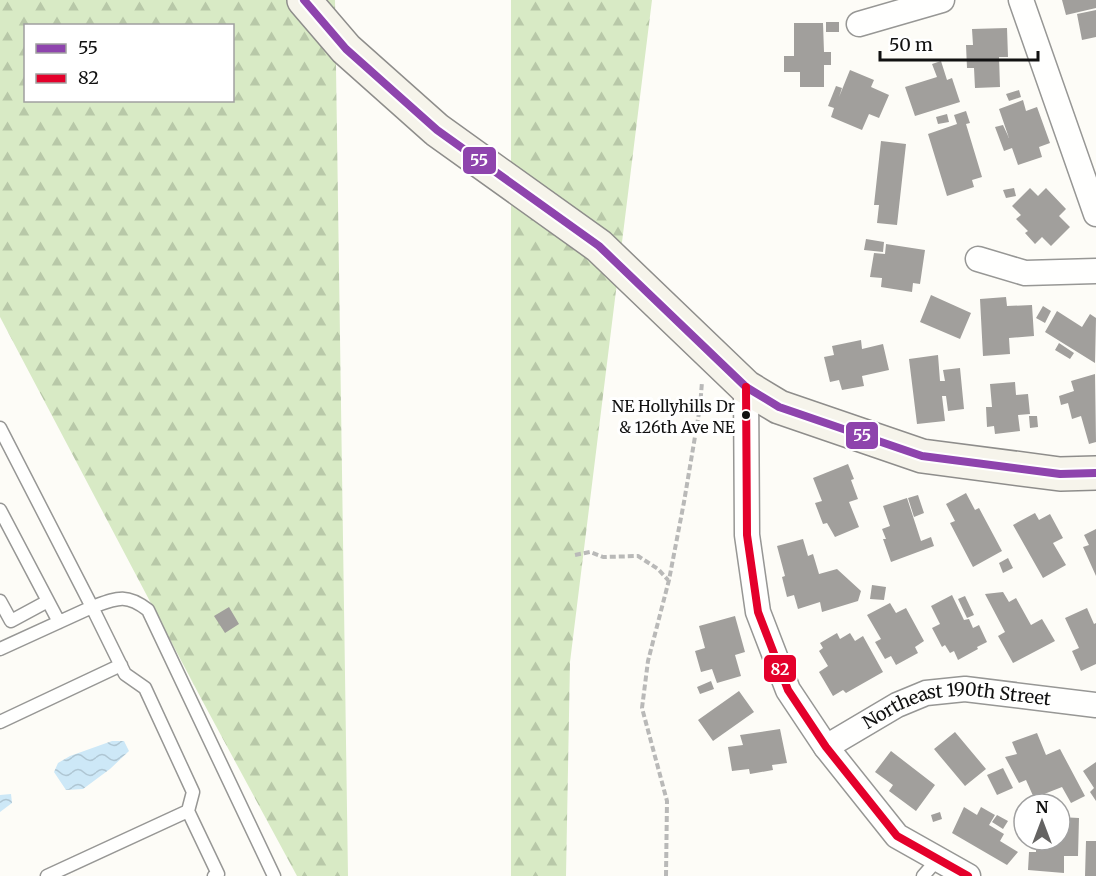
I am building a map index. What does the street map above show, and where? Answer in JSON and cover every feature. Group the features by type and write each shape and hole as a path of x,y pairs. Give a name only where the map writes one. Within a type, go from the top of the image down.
{"main road":[{"path":"304,0 346,49 437,130 599,246 746,387 779,407 922,456 1060,474 1096,473"}],"street":[{"path":"859,24 942,0"},
{"path":"1021,0 1096,214"},
{"path":"978,259 1025,273 1096,271"},
{"path":"746,387 747,535 758,612 788,690 826,747 897,836 930,868 968,876"},
{"name":"Northeast 190th Street","path":"826,747 897,705 926,693 965,689 1096,705"}],"lane":[{"path":"0,428 125,674 144,688 193,792 188,811 218,874 214,876"},
{"path":"0,510 59,622"},
{"path":"0,649 92,607 114,599 135,599 148,610 274,876"},
{"path":"0,601 10,621 48,602"},
{"path":"0,722 121,664"},
{"path":"47,876 188,811"}],"path":[{"path":"666,876 668,801 642,708 648,661 669,580 700,406 705,347"},
{"path":"575,555 590,552 603,557 638,556 658,569 669,580"}],"green space":[{"path":"0,0 335,0 348,876 297,876 0,317"},
{"path":"511,0 652,0 570,662 566,876 511,876"}],"water":[{"path":"112,741 124,741 129,751 83,789 66,790 54,772 58,763 70,756"},
{"path":"11,794 12,803 0,812 0,795"}],"building":[{"path":"1062,0 1096,0 1096,8 1066,15"},
{"path":"1096,10 1096,37 1082,40 1077,14"},
{"path":"826,22 839,22 839,32 826,32"},
{"path":"794,23 823,23 824,52 831,52 831,65 824,65 824,87 800,87 800,72 784,72 784,56 794,56"},
{"path":"1007,28 1008,57 999,57 1000,87 975,88 974,68 967,68 966,45 973,45 972,29"},
{"path":"941,61 947,80 952,78 960,102 915,116 905,87 937,77 932,64"},
{"path":"850,70 874,80 871,87 889,95 879,118 869,114 862,130 831,117 834,108 828,106 836,86 842,88 839,97"},
{"path":"1019,90 1021,97 1009,101 1006,94"},
{"path":"1023,100 1026,111 1037,107 1050,143 1039,147 1042,157 1018,165 1012,148 1004,151 995,127 1003,125 1009,138 999,109"},
{"path":"966,111 970,123 966,124 982,177 972,180 974,187 947,196 928,134 957,124 954,115"},
{"path":"947,114 949,122 938,124 936,117"},
{"path":"881,141 906,144 897,225 877,223 879,205 874,205"},
{"path":"1014,188 1016,196 1006,198 1003,190"},
{"path":"1030,188 1038,196 1046,188 1066,209 1059,216 1070,227 1051,246 1042,237 1035,244 1025,233 1028,231 1016,219 1021,215 1012,206"},
{"path":"866,239 884,242 883,252 864,250"},
{"path":"886,244 925,250 920,284 913,283 912,292 881,287 882,278 870,277 874,253 885,254"},
{"path":"931,295 971,313 960,339 920,322"},
{"path":"1006,297 1007,306 1032,305 1034,336 1009,338 1010,354 983,356 980,299"},
{"path":"1043,306 1051,311 1045,323 1036,318"},
{"path":"1057,311 1082,327 1090,314 1096,318 1095,363 1045,332"},
{"path":"861,340 862,349 883,344 889,370 862,376 864,386 842,390 839,380 830,382 824,357 834,355 832,346"},
{"path":"1059,343 1074,353 1070,359 1055,350"},
{"path":"938,355 940,381 945,381 943,370 960,368 964,409 948,411 946,396 942,396 945,421 917,424 909,359"},
{"path":"1095,374 1096,442 1089,444 1081,416 1072,419 1068,403 1061,405 1059,396 1074,391 1071,381"},
{"path":"1015,382 1016,395 1028,394 1030,414 1018,415 1020,431 995,434 994,426 987,427 986,407 992,407 990,384"},
{"path":"1029,416 1037,416 1038,427 1030,428"},
{"path":"848,464 858,499 849,502 859,527 835,537 827,523 823,524 815,503 822,501 813,478"},
{"path":"966,493 975,510 979,508 1002,551 973,567 950,523 955,521 946,504"},
{"path":"918,495 924,513 914,517 908,498"},
{"path":"907,498 921,541 931,537 934,546 891,562 883,539 886,539 882,529 890,526 883,506"},
{"path":"1035,513 1039,520 1050,514 1063,538 1053,543 1066,565 1043,578 1013,525"},
{"path":"1096,529 1096,576 1083,547 1089,545 1084,535"},
{"path":"803,539 808,556 813,554 819,574 837,569 861,591 858,601 822,612 820,602 798,609 794,595 787,597 782,577 785,576 777,546"},
{"path":"1008,558 1013,568 1003,573 999,563"},
{"path":"872,585 886,587 884,600 870,599"},
{"path":"1003,592 1009,602 1016,598 1031,625 1042,619 1055,641 1013,663 998,636 1005,632 985,594"},
{"path":"952,595 964,620 969,619 973,628 979,625 987,642 958,660 954,651 950,653 945,645 942,647 932,628 940,624 931,606"},
{"path":"965,596 974,615 967,618 958,599"},
{"path":"890,603 896,613 906,608 924,641 915,647 918,653 896,665 891,656 885,659 875,642 881,639 867,615"},
{"path":"229,607 239,624 225,633 214,616"},
{"path":"1087,608 1094,624 1096,623 1096,664 1081,671 1072,651 1079,648 1065,618"},
{"path":"735,616 745,652 735,655 741,676 717,683 712,669 701,672 695,651 705,648 699,626"},
{"path":"837,633 840,639 850,633 855,641 863,636 883,672 846,693 843,690 833,696 819,672 828,666 819,651 823,648 820,643"},
{"path":"711,681 714,689 700,694 697,687"},
{"path":"739,691 754,712 713,741 698,720"},
{"path":"780,729 787,763 772,765 773,770 750,774 749,769 732,771 728,747 743,745 740,735"},
{"path":"955,732 986,769 965,786 934,749"},
{"path":"1037,733 1046,755 1060,749 1085,796 1072,802 1072,792 1065,792 1062,787 1049,792 1031,792 1026,780 1019,783 1005,757 1017,754 1012,742"},
{"path":"891,751 935,785 916,811 889,791 893,785 875,772"},
{"path":"1096,762 1096,801 1090,792 1094,788 1083,771"},
{"path":"1003,768 1013,788 997,795 987,775"},
{"path":"964,807 977,815 981,807 995,815 989,825 1004,834 1000,841 1012,848 1012,852 1018,852 1007,865 952,833"},
{"path":"940,812 942,819 933,822 931,815"},
{"path":"997,815 1008,821 1003,829 992,822"},
{"path":"1072,818 1079,818 1078,856 1064,856 1064,873 1028,870 1029,852 1072,852"},
{"path":"1086,841 1096,841 1096,876 1085,876"}],"transit line":[{"name":"55","path":"304,0 346,49 437,130 599,246 746,387 779,407 922,456 1060,474 1096,473"},
{"name":"82","path":"746,387 747,535 758,612 788,690 826,747 897,836 968,876"}],"place":[{"name":"NE Hollyhills Dr & 126th Ave NE","path":"746,415"}]}
